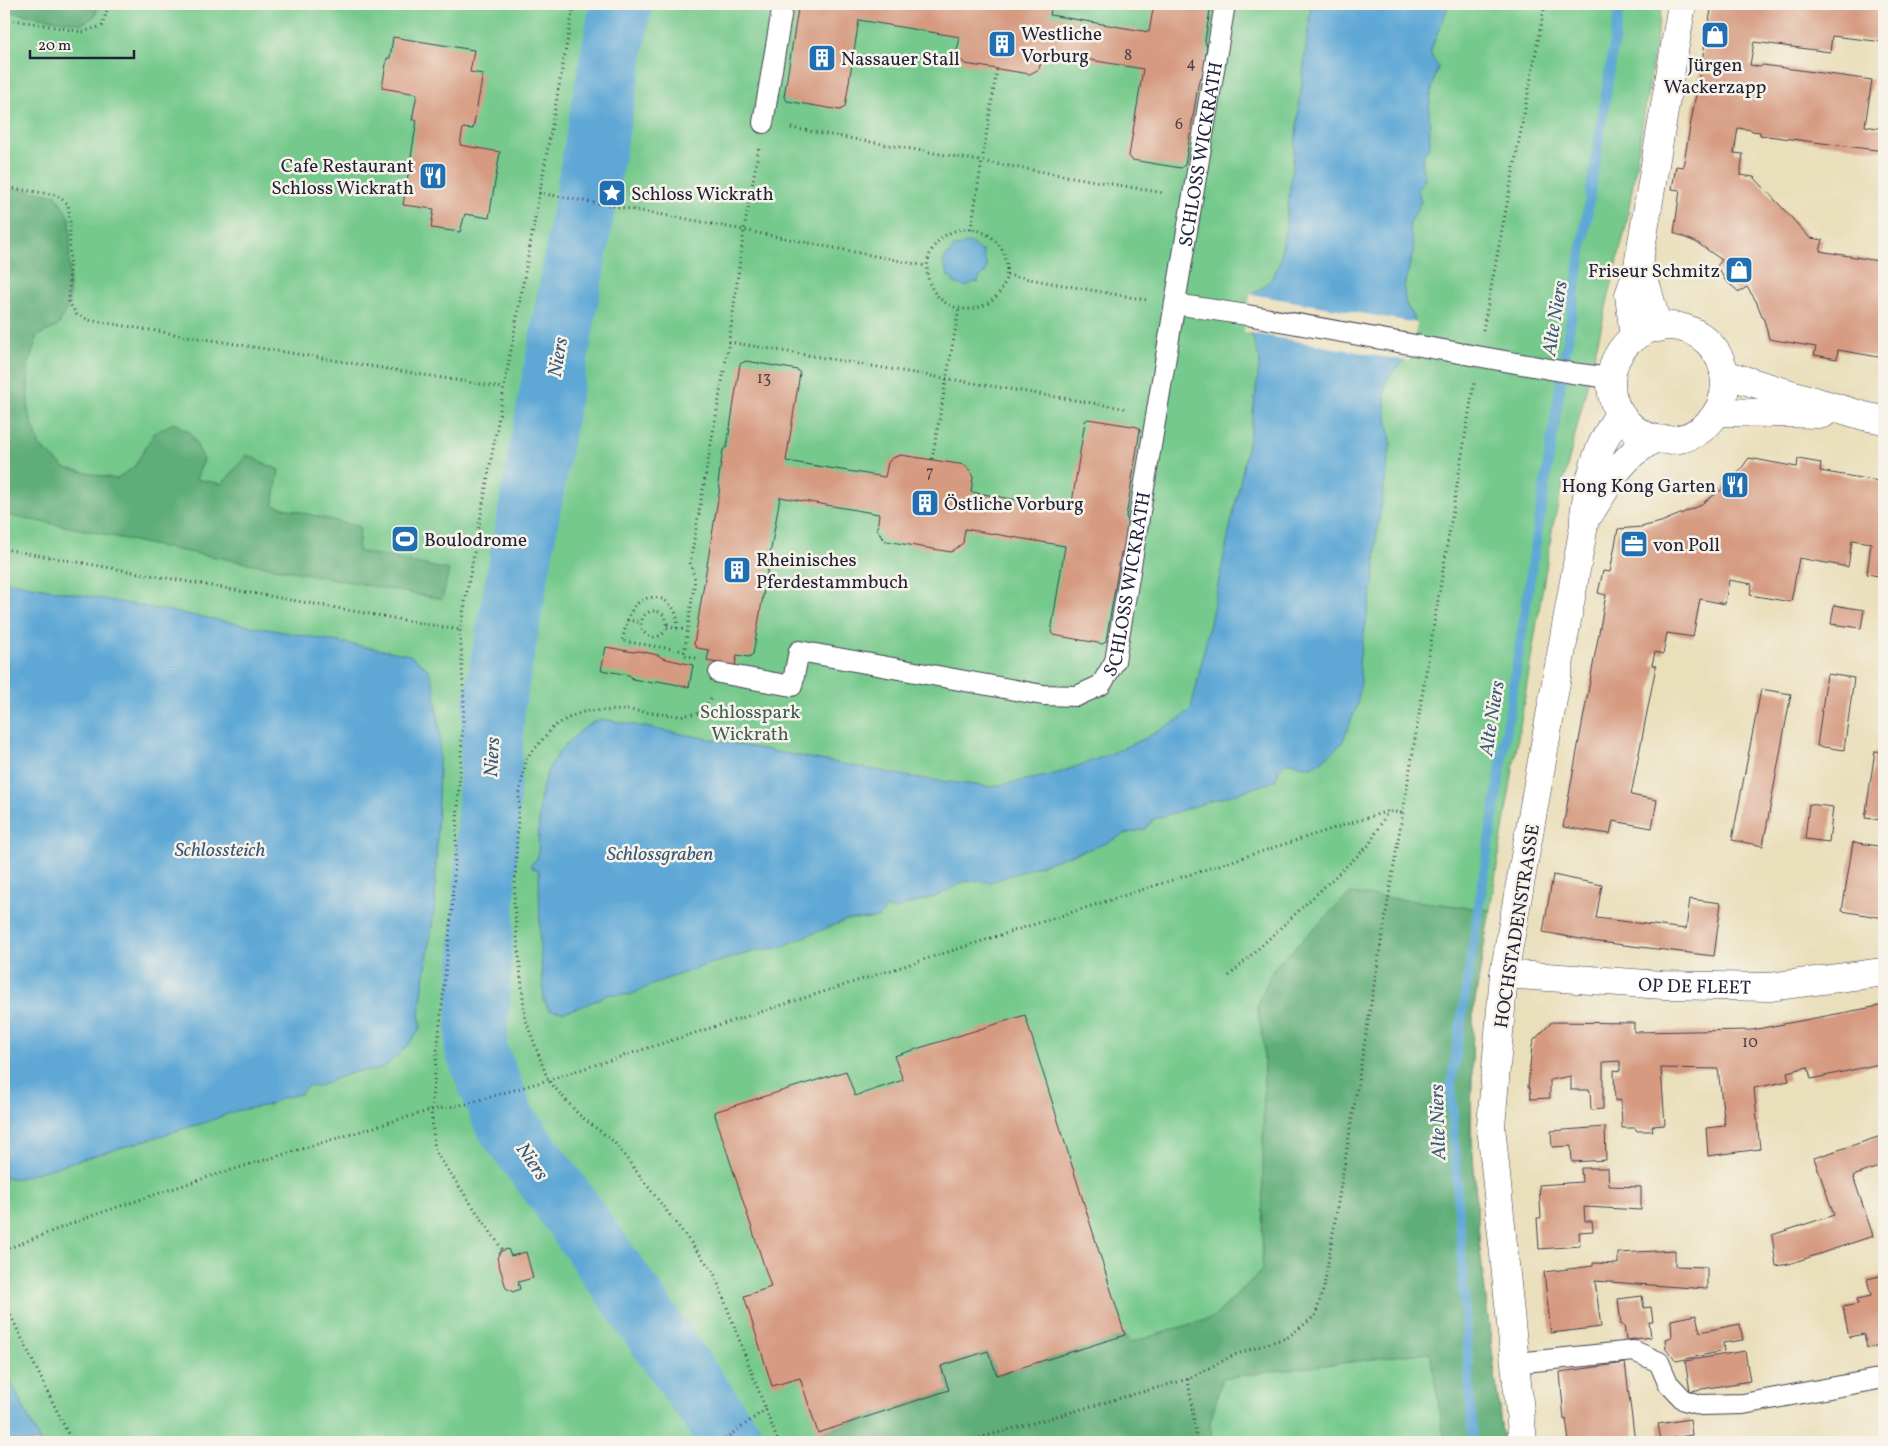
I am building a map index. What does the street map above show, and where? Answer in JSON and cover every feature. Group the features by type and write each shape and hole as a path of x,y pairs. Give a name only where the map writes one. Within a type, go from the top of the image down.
{"main road":[{"path":"1646,333 1629,294 1637,272 1682,4"},
{"path":"1684,329 1693,332 1707,340 1720,359 1724,374 1723,394 1717,412 1700,431 1680,440 1653,439 1634,430 1619,414 1613,398 1611,378 1618,357 1624,346 1646,333 1684,329"},
{"path":"1724,374 1874,418"},
{"path":"1717,412 1777,412 1874,418"},
{"name":"HOCHSTADENSTRASSE","path":"1523,1442 1491,1126 1504,974 1595,458 1619,414"},
{"path":"1583,522 1618,469 1633,453 1653,439"},
{"name":"OP DE FLEET","path":"1504,974 1662,985 1770,986 1884,972"}],"lane":[{"path":"763,123 783,4"},
{"name":"SCHLOSS WICKRATH","path":"718,673 792,686 800,651 1043,695 1078,696 1101,685 1115,661 1225,4"},
{"path":"1175,304 1572,373 1611,378"},
{"path":"1515,1363 1634,1351 1659,1362 1668,1383 1684,1400 1701,1405 1743,1404 1884,1378"}],"path":[{"path":"4,18 82,32 102,26 109,4"},
{"path":"502,1249 435,1151 431,1110 453,899 464,703 460,630 574,4"},
{"path":"964,1442 1188,1379 1234,1355 1288,1337 1315,1316 1324,1287 1478,356 1544,4"},
{"path":"971,229 997,69"},
{"path":"778,1442 714,1273 614,1142 578,1114 548,1080 525,1018 514,905 519,797 526,759 554,726 572,716 586,712 628,710 679,716 700,713 712,699 718,673 698,669 701,659 684,655 695,578 690,562 729,342 744,230 763,123 1192,198"},
{"path":"4,187 56,195 68,204 70,219 69,303 77,315 89,320 504,388"},
{"path":"539,193 687,219 926,266"},
{"path":"971,229 987,234 1000,246 1005,256 1007,275 1001,290 993,300 971,310 947,305 938,298 931,289 927,278 926,266 929,253 936,242 946,234 958,230 971,229"},
{"path":"1007,275 1175,304"},
{"path":"932,460 959,309"},
{"path":"729,342 1156,414"},
{"path":"4,549 460,630"},
{"path":"677,628 677,614 668,602 658,598 648,598 639,603 632,611 627,620 622,641 684,651"},
{"path":"651,611 660,612 666,618 667,627 663,634 656,638 647,636 641,631 640,622 644,615 651,611"},
{"path":"627,620 640,622"},
{"path":"667,627 687,630"},
{"path":"650,645 651,637"},
{"path":"4,1250 94,1215 208,1177 431,1110 466,1104 548,1080 1388,811 1402,813"},
{"path":"1228,976 1369,844 1388,811"},
{"path":"4,1302 72,1442"},
{"path":"1188,1379 1197,1442"},
{"path":"721,1442 766,1409"}],"green space":[{"name":"Schlosspark Wickrath","path":"4,4 1662,4 1626,226 1553,525 1473,1013 1471,1128 1480,1250 1503,1442 4,1442"},
{"path":"4,4 99,4 95,16 82,24 4,11"},
{"path":"4,187 56,195 70,219 69,303 58,326 37,336 28,367 28,411 40,446 65,468 116,479 134,467 154,433 174,423 191,433 204,460 196,479 222,484 247,455 279,470 273,505 360,527 358,551 449,570 442,599 161,547 4,515"},
{"path":"1350,893 1490,910 1473,1013 1471,1128 1480,1250 1503,1442 1445,1442 1430,1352 1222,1378 1210,1423 1212,1442 793,1442 949,1390 941,1366 988,1351 997,1375 1125,1335 1129,1343 1214,1317 1262,1270 1264,1047 1257,1006 1274,968"}],"water":[{"name":"Schlossgraben","path":"1311,4 1449,4 1431,50 1432,57 1438,67 1429,108 1430,145 1423,156 1422,168 1425,178 1418,190 1421,202 1409,225 1414,249 1404,287 1405,302 1415,321 1407,358 1388,377 1385,386 1385,406 1391,442 1376,540 1375,572 1359,662 1361,681 1357,706 1342,743 1327,757 1312,767 1291,762 1284,764 1279,769 1275,781 1154,819 1145,829 1124,834 1107,843 990,882 965,881 937,896 903,906 896,910 886,908 879,917 847,920 789,943 784,947 760,950 709,964 663,980 630,995 610,994 564,1012 549,1010 544,1000 540,950 539,871 531,867 531,864 537,859 538,853 542,790 552,762 561,750 580,731 594,722 602,719 917,778 992,787 1055,774 1103,757 1146,738 1181,718 1191,708 1250,435 1260,360 1251,333 1245,332 1250,294 1257,292 1271,279 1280,261"},
{"path":"967,243 973,244 983,251 987,268 979,278 978,283 974,282 966,287 954,283 952,278 948,277 943,262 953,247"},
{"name":"Schlossteich","path":"4,581 410,655 428,669 434,685 440,734 435,905 419,1015 421,1026 409,1043 389,1063 378,1070 357,1071 320,1086 308,1086 300,1094 282,1098 268,1105 235,1111 210,1121 16,1179 4,1177"},
{"path":"4,1367 40,1442 4,1442"}],"pier":[{"path":"1250,294 1417,323 1410,359 1408,361 1244,332"}],"building":[{"path":"797,4 1052,4 1050,15 1149,32 1154,4 1211,4 1205,41 1207,47 1203,75 1199,80 1185,165 1181,168 1132,160 1129,156 1143,69 1044,52 1039,69 1030,74 965,64 959,58 957,51 960,37 859,20 845,107 840,110 787,101 784,97 798,9"},
{"path":"1712,4 1871,4 1884,6 1884,42 1832,36 1830,52 1754,42 1750,65 1760,67 1763,65 1872,80 1865,126 1884,129 1884,151 1760,135 1760,132 1738,128 1734,153 1743,154 1740,175 1754,177 1810,238 1823,240 1820,251 1884,262 1884,358 1838,350 1837,359 1814,355 1816,347 1769,339 1756,301 1747,287 1739,292 1725,280 1717,266 1722,260 1696,242 1674,233 1680,190 1672,189 1676,166 1683,167"},
{"path":"393,37 474,50 470,72 483,74 473,129 463,128 460,145 500,152 489,218 465,214 460,232 431,228 434,209 403,205 417,120 412,120 417,94 382,88"},
{"path":"746,361 798,370 800,373 786,461 885,477 888,463 892,458 901,455 965,465 973,478 971,492 1071,509 1085,421 1088,419 1138,427 1140,430 1126,517 1129,522 1125,549 1121,553 1106,641 1103,644 1053,635 1051,632 1065,546 965,529 963,543 951,552 886,541 877,529 879,514 780,497 753,654 749,657 737,655 735,666 707,661 709,650 697,648 694,644 720,487 718,483 723,450 727,447 740,364"},
{"path":"1749,458 1797,467 1798,459 1821,463 1820,471 1884,482 1884,577 1867,574 1871,543 1852,540 1848,567 1799,558 1791,602 1750,595 1752,584 1729,580 1725,604 1700,599 1693,637 1667,633 1663,654 1655,652 1652,665 1656,666 1631,795 1657,800 1652,828 1613,821 1610,834 1563,827 1606,595 1598,593 1603,571 1610,572 1618,529 1641,527 1661,522 1697,507 1720,491 1735,477"},
{"path":"1834,605 1864,610 1861,628 1831,624"},
{"path":"606,647 633,652 639,651 693,665 689,687 658,681 652,683 633,679 629,675 601,670"},
{"path":"1827,674 1854,678 1844,750 1817,746"},
{"path":"1761,689 1791,694 1763,846 1732,840"},
{"path":"1875,751 1884,752 1884,831 1881,830 1882,820 1865,818"},
{"path":"1809,804 1833,807 1829,842 1805,839"},
{"path":"1853,842 1884,847 1884,918 1842,911"},
{"path":"1553,875 1602,885 1596,918 1686,929 1690,899 1721,903 1714,956 1591,941 1543,932"},
{"path":"1884,1005 1884,1063 1811,1079 1808,1067 1787,1072 1789,1081 1754,1088 1760,1149 1708,1156 1706,1128 1725,1126 1718,1069 1661,1068 1665,1125 1652,1126 1653,1131 1637,1131 1635,1128 1622,1128 1621,1100 1615,1101 1614,1070 1620,1071 1620,1061 1603,1062 1603,1109 1591,1110 1590,1090 1571,1090 1571,1076 1550,1080 1550,1098 1531,1099 1530,1087 1528,1087 1534,1040 1552,1022 1634,1023 1634,1032 1752,1030"},
{"path":"1025,1015 1125,1335 997,1375 988,1351 941,1366 949,1390 818,1433 800,1378 772,1386 744,1296 771,1287 714,1112 846,1071 855,1096 903,1080 894,1056"},
{"path":"1605,1127 1606,1160 1572,1162 1571,1146 1552,1147 1551,1131"},
{"path":"1884,1135 1884,1165 1853,1176 1873,1236 1789,1264 1776,1266 1772,1235 1834,1215 1814,1158"},
{"path":"1581,1168 1608,1168 1609,1186 1641,1187 1641,1210 1584,1207 1585,1221 1592,1221 1593,1231 1579,1232 1580,1246 1539,1249 1537,1218 1541,1218 1539,1185 1582,1182"},
{"path":"508,1249 511,1256 526,1252 533,1278 518,1282 520,1289 513,1292 506,1288 497,1258 501,1251"},
{"path":"1675,1250 1675,1266 1707,1267 1707,1289 1595,1281 1601,1327 1551,1333 1544,1272 1593,1266 1593,1263 1618,1264 1618,1253"},
{"path":"1884,1275 1884,1344 1867,1348 1864,1334 1849,1337 1843,1307 1858,1304 1857,1299 1871,1296 1867,1279"},
{"path":"1642,1296 1644,1308 1651,1307 1653,1322 1649,1322 1651,1337 1626,1340 1624,1325 1621,1325 1618,1299"},
{"path":"1696,1315 1700,1332 1740,1324 1743,1340 1723,1343 1724,1351 1676,1361 1665,1348 1665,1339 1672,1337 1671,1320"},
{"path":"1745,1351 1750,1381 1690,1391 1685,1361"},
{"path":"1625,1363 1635,1442 1569,1442 1566,1419 1564,1420 1560,1372"},
{"path":"1690,1419 1692,1435 1661,1440 1658,1424"}],"waterway":[{"name":"Niers","path":"621,4 494,705 476,1050 505,1122 553,1186 733,1442"},
{"name":"Alte Niers","path":"1473,1442 1451,1085 1620,4"}],"place":[{"name":"Jürgen Wackerzapp","path":"1715,35"},
{"name":"Westliche Vorburg","path":"1002,44"},
{"name":"Nassauer Stall","path":"822,58"},
{"name":"Cafe Restaurant Schloss Wickrath","path":"433,176"},
{"name":"Schloss Wickrath","path":"612,193"},
{"name":"Friseur Schmitz","path":"1739,270"},
{"name":"Hong Kong Garten","path":"1735,485"},
{"name":"Östliche Vorburg","path":"925,503"},
{"name":"Boulodrome","path":"405,539"},
{"name":"von Poll","path":"1634,544"},
{"name":"Rheinisches Pferdestammbuch","path":"737,570"}]}
